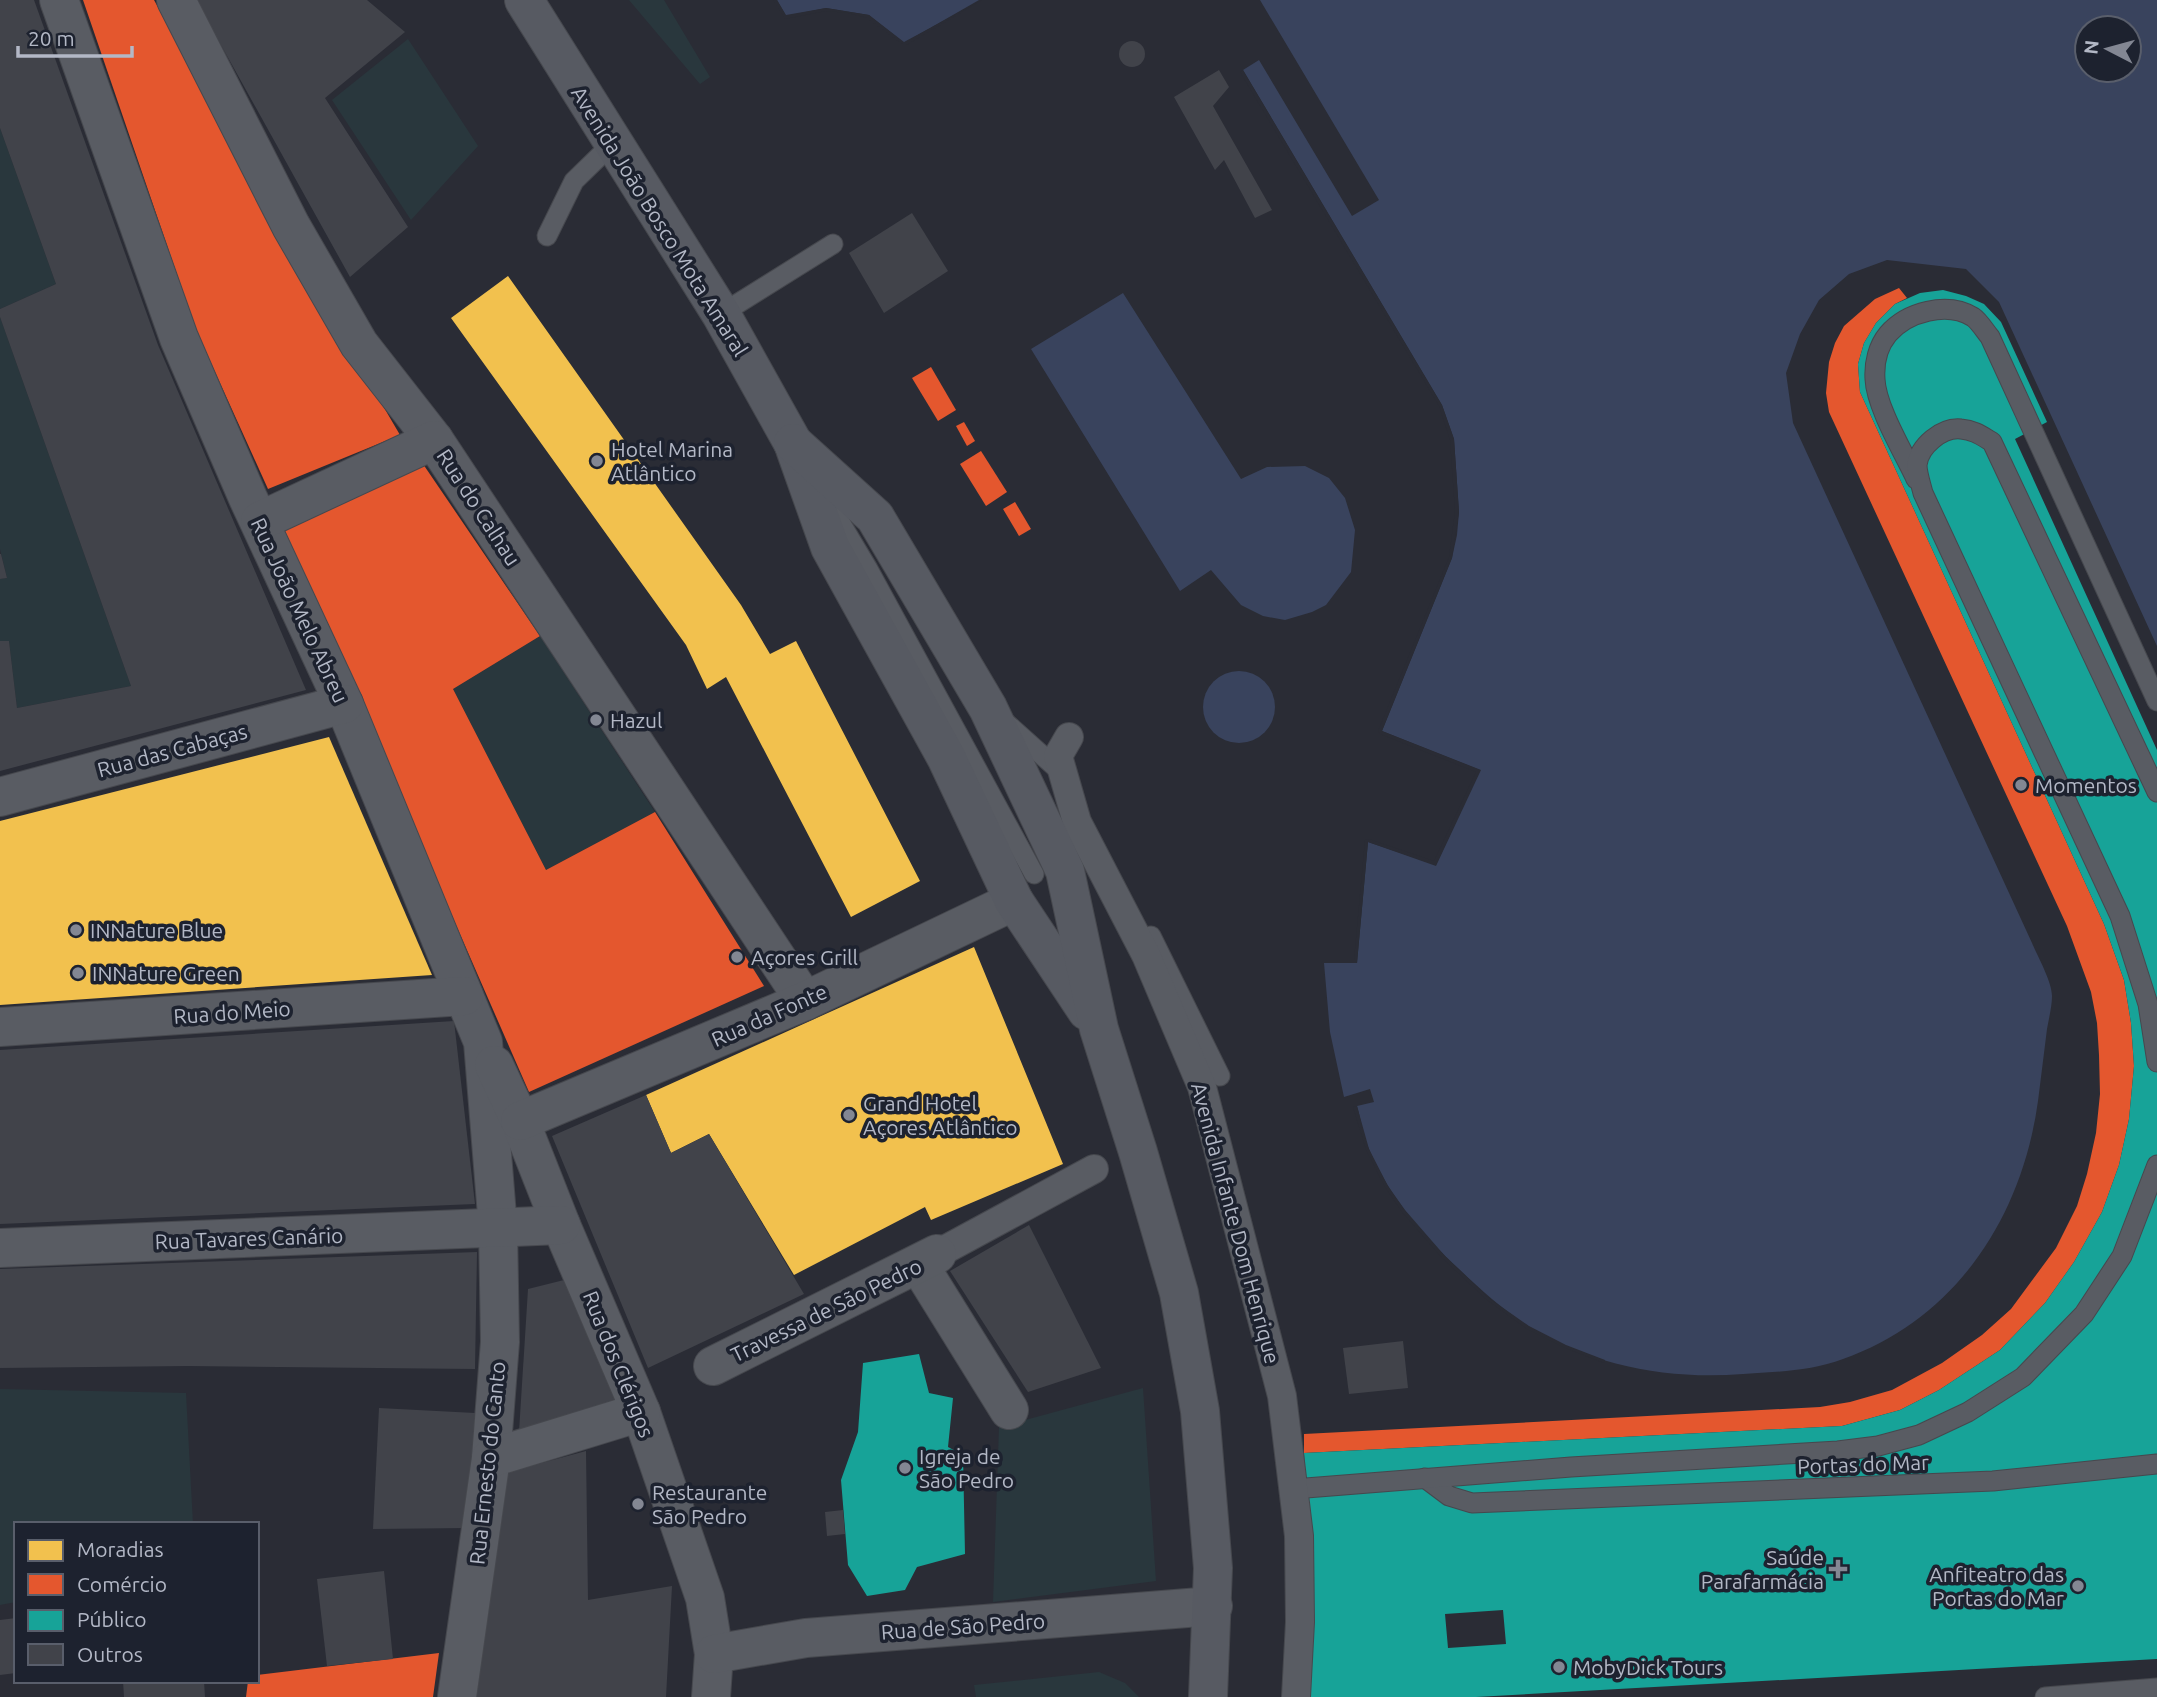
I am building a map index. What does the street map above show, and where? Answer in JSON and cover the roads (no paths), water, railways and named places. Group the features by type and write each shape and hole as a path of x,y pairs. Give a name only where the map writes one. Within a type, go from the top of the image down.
{"main road":[{"name":"Avenida João Bosco Mota Amaral","path":"524,0 721,314 793,443 830,547 946,757 1038,882"},
{"name":"Avenida João Bosco Mota Amaral","path":"793,443 876,517 988,708 1038,882"},
{"path":"1038,882 1099,1029 1179,1293 1200,1410 1213,1569 1208,1697"},
{"path":"1038,882 1099,1029"}],"street":[{"name":"Rua João Melo Abreu","path":"59,0 179,338 344,704 483,1042 498,1228"},
{"name":"Rua do Calhau","path":"176,0 291,226 359,344 434,440 805,1001"},
{"path":"260,522 434,440"},
{"name":"Rua das Cabaças","path":"0,797 344,704"},
{"name":"Avenida Infante Dom Henrique","path":"1069,737 1058,756 1077,822 1146,955 1202,1087 1282,1396 1299,1536 1300,1622 1296,1697"},
{"name":"Rua da Fonte","path":"520,1121 805,1001 1038,882"},
{"name":"Rua do Meio","path":"0,1027 464,996"},
{"name":"Rua dos Clérigos","path":"483,1042 520,1121 641,1412 705,1598 714,1654 710,1697"},
{"path":"1009,1410 928,1260 1094,1169"},
{"name":"Rua Tavares Canário","path":"0,1248 561,1225"},
{"name":"Rua Ernesto do Canto","path":"457,1697 491,1458 500,1342 498,1228"},
{"name":"Travessa de São Pedro","path":"713,1366 928,1260"},
{"path":"491,1458 641,1412"},
{"name":"Rua de São Pedro","path":"714,1654 806,1638 1213,1606"}],"lane":[{"path":"547,236 573,181 613,143"},
{"path":"721,314 833,244"},
{"path":"2157,701 1990,337 1973,317 1946,309 1915,314 1889,333 1876,356 1875,382 1880,403 2120,916 2148,1004 2157,1062"},
{"path":"1923,493 1917,466 1924,447 1940,435 1958,429 1977,432 1992,442 2157,792"},
{"path":"988,708 1063,775 1135,905 1220,1076"},
{"path":"1306,1488 1838,1451 1878,1446 1919,1435 1968,1412 2023,1377 2084,1314 2122,1256 2157,1165"},
{"name":"Portas do Mar","path":"1425,1478 1449,1496 1472,1503 1993,1481 2157,1464"},
{"path":"2045,1697 2157,1688"}],"water":[{"path":"777,0 979,0 904,43 869,15 826,8 786,16"},
{"path":"1260,0 2157,0 2157,646 1999,302 1966,269 1887,260 1849,274 1819,300 1800,334 1786,373 1793,423 2041,962 2052,996 2030,1144 2017,1185 1999,1223 1977,1258 1950,1290 1919,1318 1883,1341 1843,1359 1819,1366 1781,1372 1687,1375 1605,1360 1553,1340 1519,1320 1492,1299 1420,1229 1386,1183 1367,1144 1357,1106 1374,1102 1370,1089 1344,1097 1330,1032 1324,963 1357,963 1368,842 1436,865 1480,770 1382,731 1452,558 1459,512 1454,439 1442,405 1243,70 1259,60 1352,216 1379,200"},
{"path":"1123,293 1241,479 1267,467 1305,466 1329,478 1345,498 1355,530 1351,572 1326,605 1285,620 1263,616 1241,605 1211,570 1180,591 1031,349"},
{"path":"1239,671 1259,677 1269,687 1275,707 1269,727 1259,737 1239,743 1219,737 1209,727 1203,707 1209,687 1219,677"}],"place":[{"name":"Hotel Marina Atlântico","path":"597,461"},
{"name":"Hazul","path":"596,720"},
{"name":"Momentos","path":"2021,785"},
{"name":"INNature Blue","path":"76,930"},
{"name":"Açores Grill","path":"737,957"},
{"name":"INNature Green","path":"78,973"},
{"name":"Grand Hotel Açores Atlântico","path":"849,1115"},
{"name":"Igreja de São Pedro","path":"905,1468"},
{"name":"Restaurante São Pedro","path":"638,1504"},
{"name":"Saúde Parafarmácia","path":"1838,1569"},
{"name":"Anfiteatro das Portas do Mar","path":"2078,1586"},
{"name":"MobyDick Tours","path":"1559,1667"}]}
